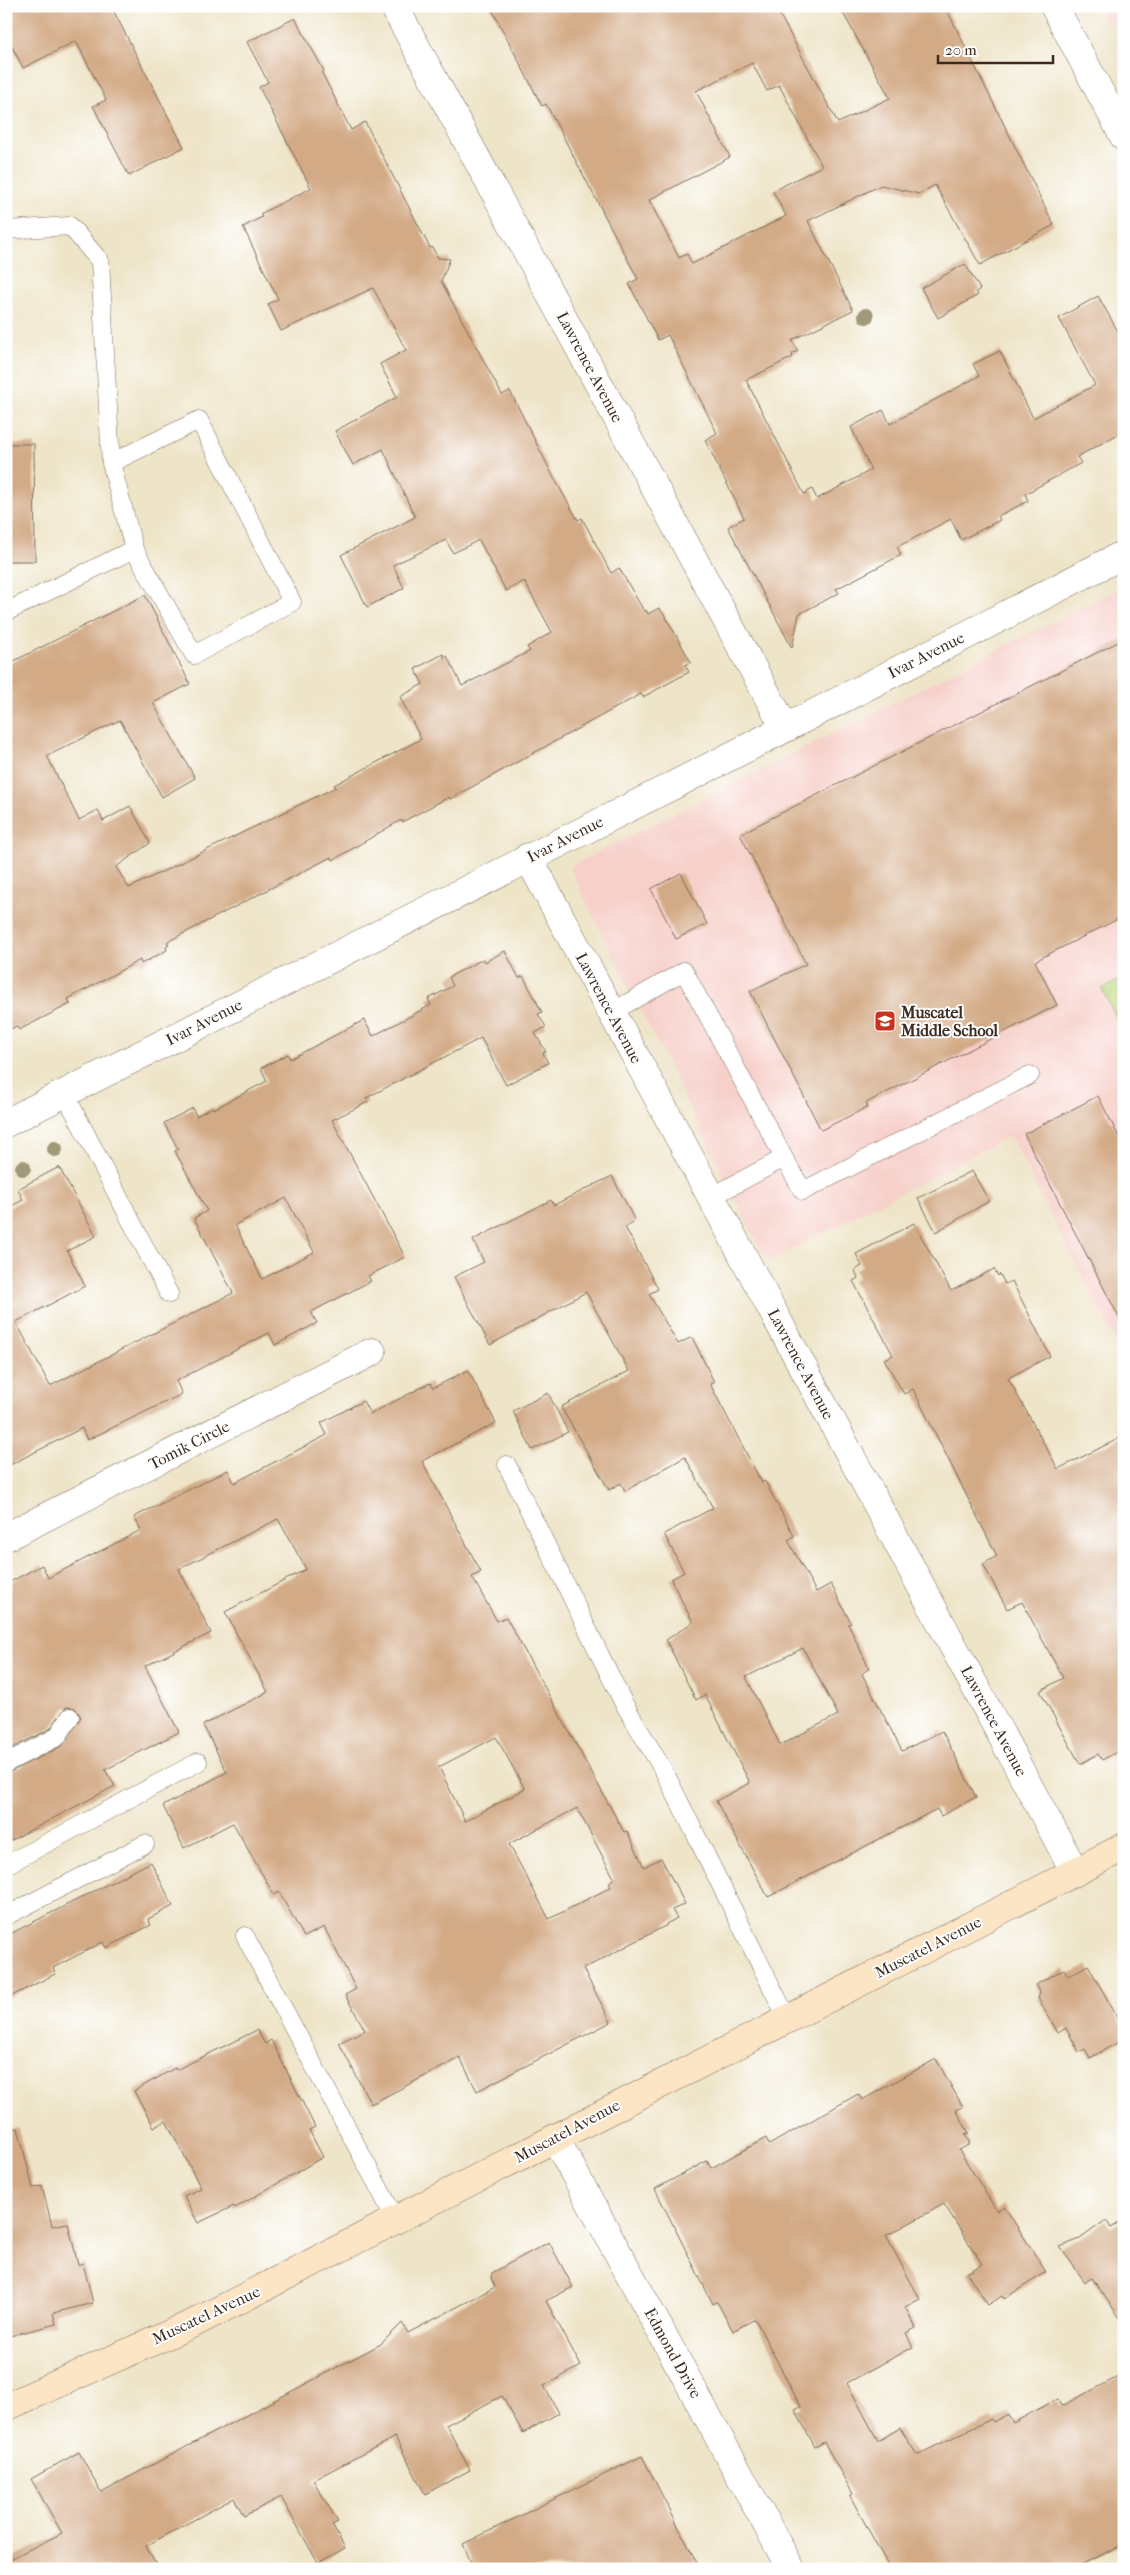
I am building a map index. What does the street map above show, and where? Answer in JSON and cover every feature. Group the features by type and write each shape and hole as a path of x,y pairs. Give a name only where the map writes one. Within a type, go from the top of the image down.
{"street":[{"name":"Lawrence Avenue","path":"394,6 785,728"},
{"path":"1054,6 1124,137"},
{"name":"Ivar Avenue","path":"6,1123 1124,554"},
{"name":"Lawrence Avenue","path":"528,857 1075,1872"},
{"name":"Tomik Circle","path":"6,1537 372,1352"},
{"name":"Muscatel Avenue","path":"6,2407 194,2323 1124,1847"},
{"name":"Edmond Drive","path":"555,2138 791,2569"}],"lane":[{"path":"6,230 70,226 100,261 111,463 134,549 194,655 292,602 199,420 111,463"},
{"path":"6,612 134,549"},
{"path":"612,1012 684,971 802,1191 1030,1075"},
{"path":"65,1094 169,1294"},
{"path":"711,1197 784,1158"},
{"path":"507,1464 623,1702 665,1773 787,2018"},
{"path":"6,1763 57,1737 70,1717"},
{"path":"6,1865 198,1762"},
{"path":"6,1916 144,1844"},
{"path":"245,1936 396,2220"}],"shaded area":[{"path":"1097,6 1124,6 1124,16 1107,25"},
{"name":"Muscatel Middle School","path":"1124,586 1124,1357 1010,1136 767,1262 569,867"}],"green space":[{"path":"1124,978 1124,1033 1102,989"}],"building":[{"path":"6,6 111,6 184,147 129,176 93,106 106,100 76,41 23,68 6,35"},
{"path":"490,6 775,6 838,123 890,98 839,6 945,6 1054,225 980,265 935,185 919,194 881,185 808,221 853,310 792,340 798,351 792,354 793,357 746,380 804,494 812,489 817,499 871,470 851,427 883,410 890,424 979,376 973,364 1000,351 1033,418 1095,385 1059,318 1098,296 1124,342 1124,436 1122,432 1077,457 1081,463 1025,494 1028,501 998,516 1000,520 961,540 951,519 897,547 901,555 836,589 839,593 799,614 792,648 728,527 744,518 705,440 717,433 668,335 658,340 629,284 638,279 546,104 542,106","holes":["752,63 767,91 779,85 822,166 773,191 786,216 692,264 687,254 679,258 649,200 730,157 696,91"]},
{"path":"295,18 324,71 322,73 351,130 365,122 430,248 432,247 438,258 450,259 441,281 502,395 510,391 554,478 578,520 582,518 611,573 619,568 644,611 646,610 648,614 659,608 664,614 691,662 685,665 689,672 643,697 641,694 450,799 449,797 402,822 401,820 333,860 331,857 167,942 169,945 166,947 167,950 141,964 140,960 68,999 70,1004 19,1030 17,1026 6,1031 6,665 145,595 190,684 153,703 195,778 162,797 120,720 47,756 79,820 98,810 103,821 130,806 150,843 116,867 129,888 336,787 334,785 421,739 400,697 423,684 415,669 443,654 445,658 447,656 462,686 530,651 527,647 552,632 524,581 506,591 479,540 453,553 446,540 393,565 404,588 367,607 341,555 415,517 383,449 353,465 335,431 397,397 380,364 406,350 373,288 281,331 268,304 278,299 243,227 262,217 260,214 311,188 259,87 268,82 247,42"},
{"path":"965,264 980,289 976,292 978,295 938,318 921,288"},
{"path":"6,444 34,444 35,561 6,561"},
{"path":"1124,639 1124,916 1035,961 1057,1005 866,1103 868,1107 821,1130 750,991 806,964 740,834"},
{"path":"681,873 707,924 676,939 651,889"},
{"path":"505,951 519,978 523,976 542,1012 538,1014 546,1027 535,1033 546,1052 543,1053 548,1063 506,1085 481,1038 366,1098 368,1102 332,1120 405,1257 368,1276 371,1281 311,1312 317,1323 275,1345 269,1333 176,1381 182,1394 87,1440 82,1428 6,1467 6,1209 23,1200 18,1189 59,1167 96,1236 67,1251 85,1286 16,1322 50,1386 233,1293 194,1218 207,1211 175,1151 178,1149 164,1123 193,1108 196,1116 213,1107 214,1109 267,1081 261,1068 288,1054 290,1059 364,1020 373,1036 431,1005 428,999 453,986 449,977 483,959 485,962","holes":["286,1198 314,1252 262,1279 235,1225"]},
{"path":"1098,1096 1124,1147 1124,1327 1024,1134"},
{"path":"972,1171 989,1201 936,1232 918,1198"},
{"path":"612,1176 635,1221 625,1227 658,1289 649,1294 678,1344 692,1337 714,1382 710,1384 762,1483 765,1481 794,1536 788,1540 816,1592 831,1584 851,1623 848,1624 869,1668 862,1674 902,1751 942,1731 976,1797 941,1816 937,1809 768,1897 716,1801 750,1783 705,1695 696,1700 666,1640 693,1622 671,1579 684,1572 664,1534 713,1508 685,1457 625,1491 621,1483 609,1490 561,1407 629,1371 586,1292 490,1345 454,1277 484,1262 473,1240 551,1200 554,1205","holes":["803,1648 838,1715 780,1745 746,1677"]},
{"path":"914,1223 951,1291 994,1269 998,1276 1000,1274 1005,1284 1012,1281 1050,1356 1008,1378 1058,1469 1124,1436 1124,1748 1102,1760 1098,1754 1080,1764 1040,1691 1063,1678 1022,1602 1007,1609 983,1564 997,1556 913,1389 904,1394 884,1359 893,1355 853,1281 858,1278 855,1270 862,1266 856,1254"},
{"path":"468,1370 496,1423 422,1461 481,1572 472,1577 497,1621 506,1617 624,1832 627,1831 644,1867 661,1858 685,1904 672,1910 677,1918 667,1925 583,1969 611,2022 477,2091 460,2058 371,2104 339,2043 365,2030 345,1995 356,1989 324,1927 304,1937 279,1892 274,1895 233,1823 184,1848 163,1806 227,1772 203,1725 268,1692 225,1612 306,1569 278,1519 179,1569 211,1633 145,1666 179,1732 105,1770 115,1786 6,1843 6,1774 62,1746 81,1717 75,1708 66,1707 50,1729 6,1751 6,1584 42,1565 48,1578 141,1530 134,1517 228,1470 234,1483 327,1435 321,1423 363,1401 370,1414 430,1383 433,1388","holes":["496,1737 525,1789 465,1821 439,1767","577,1808 614,1878 609,1883 611,1887 549,1919 509,1844"]},
{"path":"548,1393 568,1432 532,1450 513,1411"},
{"path":"151,1862 173,1906 148,1919 151,1925 106,1948 103,1942 53,1968 55,1974 6,1999 6,1936"},
{"path":"1088,1965 1124,2029 1124,2039 1090,2058 1085,2049 1079,2052 1066,2028 1058,2033 1038,1998 1040,1993 1035,1985 1064,1969 1068,1976"},
{"path":"257,2030 265,2044 271,2040 315,2127 309,2130 323,2157 235,2208 234,2206 198,2223 184,2196 201,2188 166,2121 154,2127 134,2091 175,2068 176,2070"},
{"path":"936,2059 963,2107 956,2110 969,2133 965,2134 970,2144 959,2150 997,2211 1004,2206 1046,2272 1004,2299 1002,2296 988,2305 967,2273 982,2264 944,2204 886,2236 920,2299 905,2307 916,2328 906,2333 913,2347 847,2383 878,2441 900,2428 917,2455 991,2419 993,2422 1008,2414 1013,2423 1057,2399 1061,2406 1124,2374 1124,2543 1074,2569 890,2569 850,2496 853,2494 824,2442 815,2447 795,2410 801,2407 755,2319 733,2331 717,2302 713,2304 655,2189 707,2161 711,2168 766,2138 769,2145 858,2094 862,2100"},
{"path":"18,2128 33,2188 42,2186 52,2226 68,2223 78,2265 83,2263 93,2303 53,2313 56,2324 6,2337 6,2130"},
{"path":"1106,2220 1111,2228 1124,2220 1124,2324 1092,2278 1085,2282 1060,2247 1080,2239"},
{"path":"549,2242 573,2287 546,2301 581,2366 544,2386 559,2413 523,2433 502,2396 446,2425 470,2470 425,2494 395,2437 313,2480 338,2522 332,2525 345,2548 318,2563 281,2497 244,2516 234,2498 146,2546 158,2569 6,2569 6,2561 62,2533 31,2479 79,2452 101,2492 381,2344 402,2323 408,2333 495,2287 491,2278 492,2273"},
{"path":"642,2456 700,2569 474,2569 463,2544"}],"place":[{"name":"Muscatel Middle School","path":"885,1021"}]}
